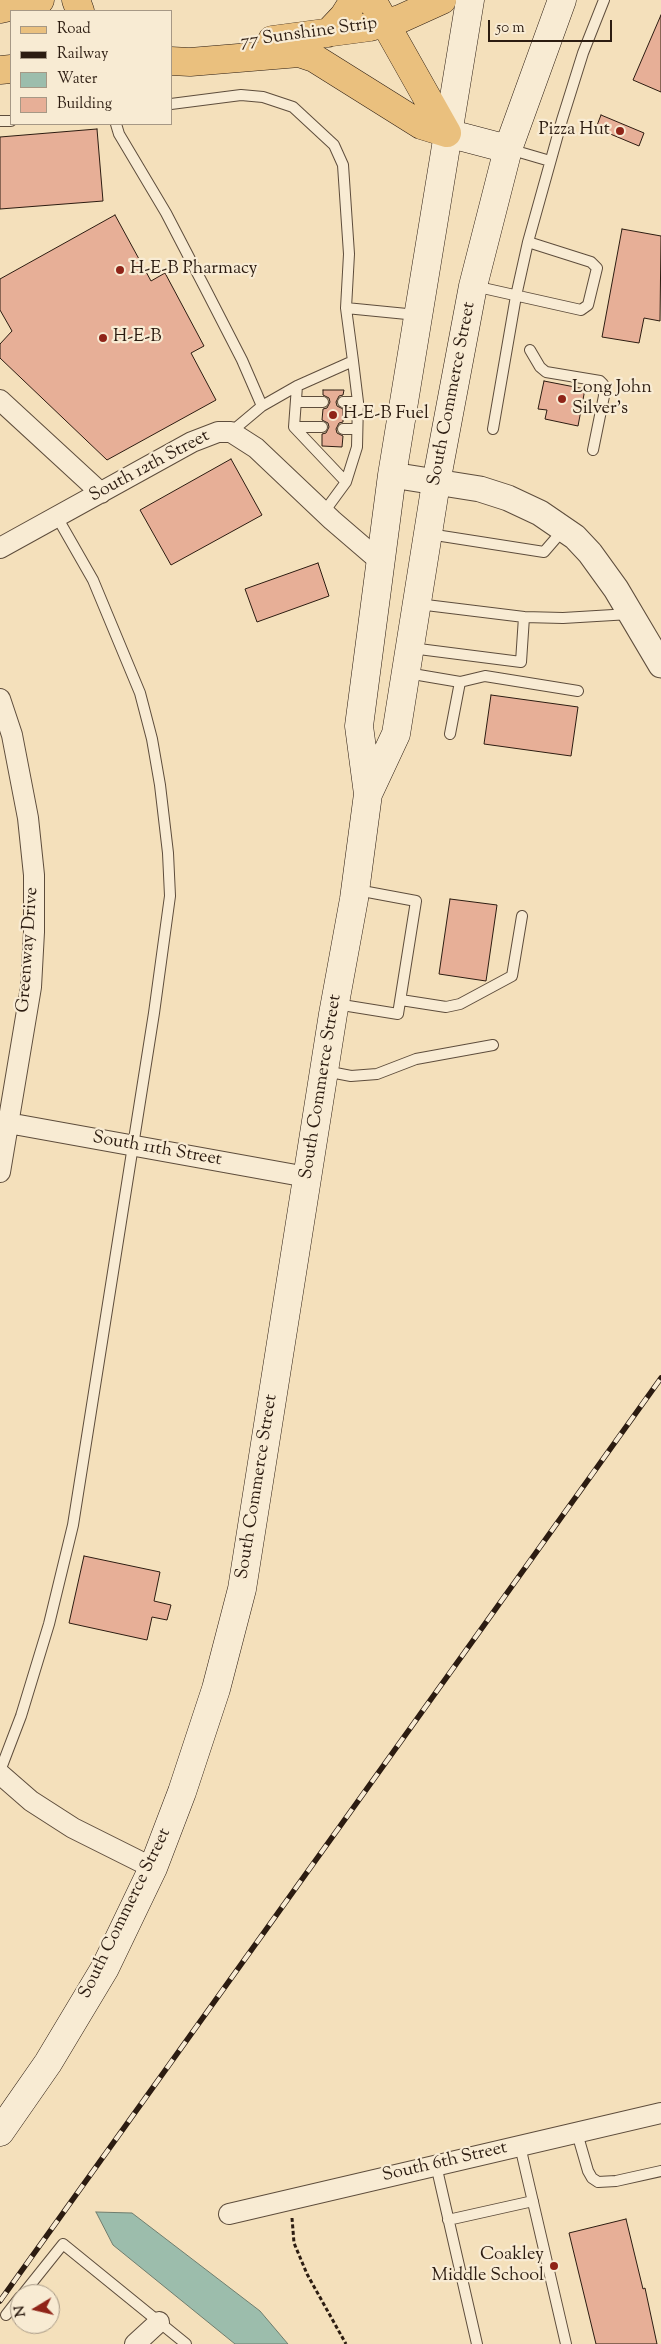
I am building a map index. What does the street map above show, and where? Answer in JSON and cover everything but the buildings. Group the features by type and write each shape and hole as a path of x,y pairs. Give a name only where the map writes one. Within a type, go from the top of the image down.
{"main road":[{"path":"0,9 40,0"},
{"path":"328,33 344,16 354,0"},
{"name":"77 Sunshine Strip","path":"172,53 370,27 379,11 400,19 442,0"},
{"name":"South Commerce Street","path":"0,2132 48,2063 104,1968 153,1868 182,1792 216,1689 242,1589 307,1176 355,890 368,794 359,726 382,563 392,475 470,0"},
{"name":"South Commerce Street","path":"368,794 396,734 436,482 473,286 508,149 562,0"},
{"path":"379,11 447,133"},
{"path":"172,60 190,62 299,53 314,58 421,125 508,149"}],"street":[{"path":"0,400 101,493"},
{"name":"South 12th Street","path":"0,548 204,436 218,432 231,432 256,448 382,563"},
{"path":"392,475 480,489 508,498 540,513 575,537 590,553 661,665"},
{"name":"Greenway Drive","path":"0,699 12,735 28,818 34,875 34,932 31,987 0,1172"},
{"name":"South 11th Street","path":"8,1123 133,1147 307,1176"},
{"path":"0,1773 31,1801 73,1828 153,1868"},
{"name":"South 6th Street","path":"229,2214 661,2113"},
{"path":"136,2344 159,2322"}],"lane":[{"path":"493,430 516,296 528,242 550,161 583,53 604,0"},
{"path":"172,104 241,95 263,97 293,106 334,145 343,165 349,254 346,308 358,402 357,446 346,482 324,512"},
{"path":"116,125 119,134 166,213 205,288 242,360 262,406"},
{"path":"508,149 550,161"},
{"path":"473,286 581,310 588,305 597,268 591,262 528,242"},
{"path":"346,308 418,315"},
{"path":"530,350 540,367 546,372 600,381 603,384 604,396 593,450"},
{"path":"231,432 262,406 297,386 353,361"},
{"path":"297,386 294,427 346,482"},
{"path":"296,402 323,402"},
{"path":"343,402 358,402"},
{"path":"294,427 322,427"},
{"path":"343,429 357,429"},
{"path":"0,1773 21,1716 50,1624 73,1525 167,929 170,896 168,853 152,739 140,694 93,580 57,517"},
{"path":"428,534 544,552 563,529"},
{"path":"417,604 524,616 563,618 630,614"},
{"path":"408,660 521,662 524,616"},
{"path":"408,660 460,682 485,676 578,691"},
{"path":"450,734 460,682"},
{"path":"335,1004 398,1014 401,1000 416,901 355,890"},
{"path":"401,1000 446,1007 460,1004 512,976 522,916"},
{"path":"324,1071 351,1076 377,1074 416,1059 493,1045"},
{"path":"577,2133 588,2171 592,2178 598,2182 616,2181 661,2171"},
{"path":"520,2146 566,2344"},
{"path":"436,2166 477,2344"},
{"path":"448,2220 533,2201"},
{"path":"31,2284 63,2244 186,2344"},
{"path":"6,2315 10,2310"}],"path":[{"path":"294,2198 292,2225 294,2243 307,2274 346,2344"}],"water":[{"path":"96,2212 132,2213 260,2311 288,2344 235,2344 113,2245"}],"railway":[{"path":"0,2301 661,1378"}],"place":[{"name":"Pizza Hut","path":"620,131"},
{"name":"H-E-B Pharmacy","path":"120,270"},
{"name":"H-E-B","path":"103,338"},
{"name":"Long John Silver's","path":"562,399"},
{"name":"H-E-B Fuel","path":"333,415"},
{"name":"Coakley Middle School","path":"554,2266"}]}
